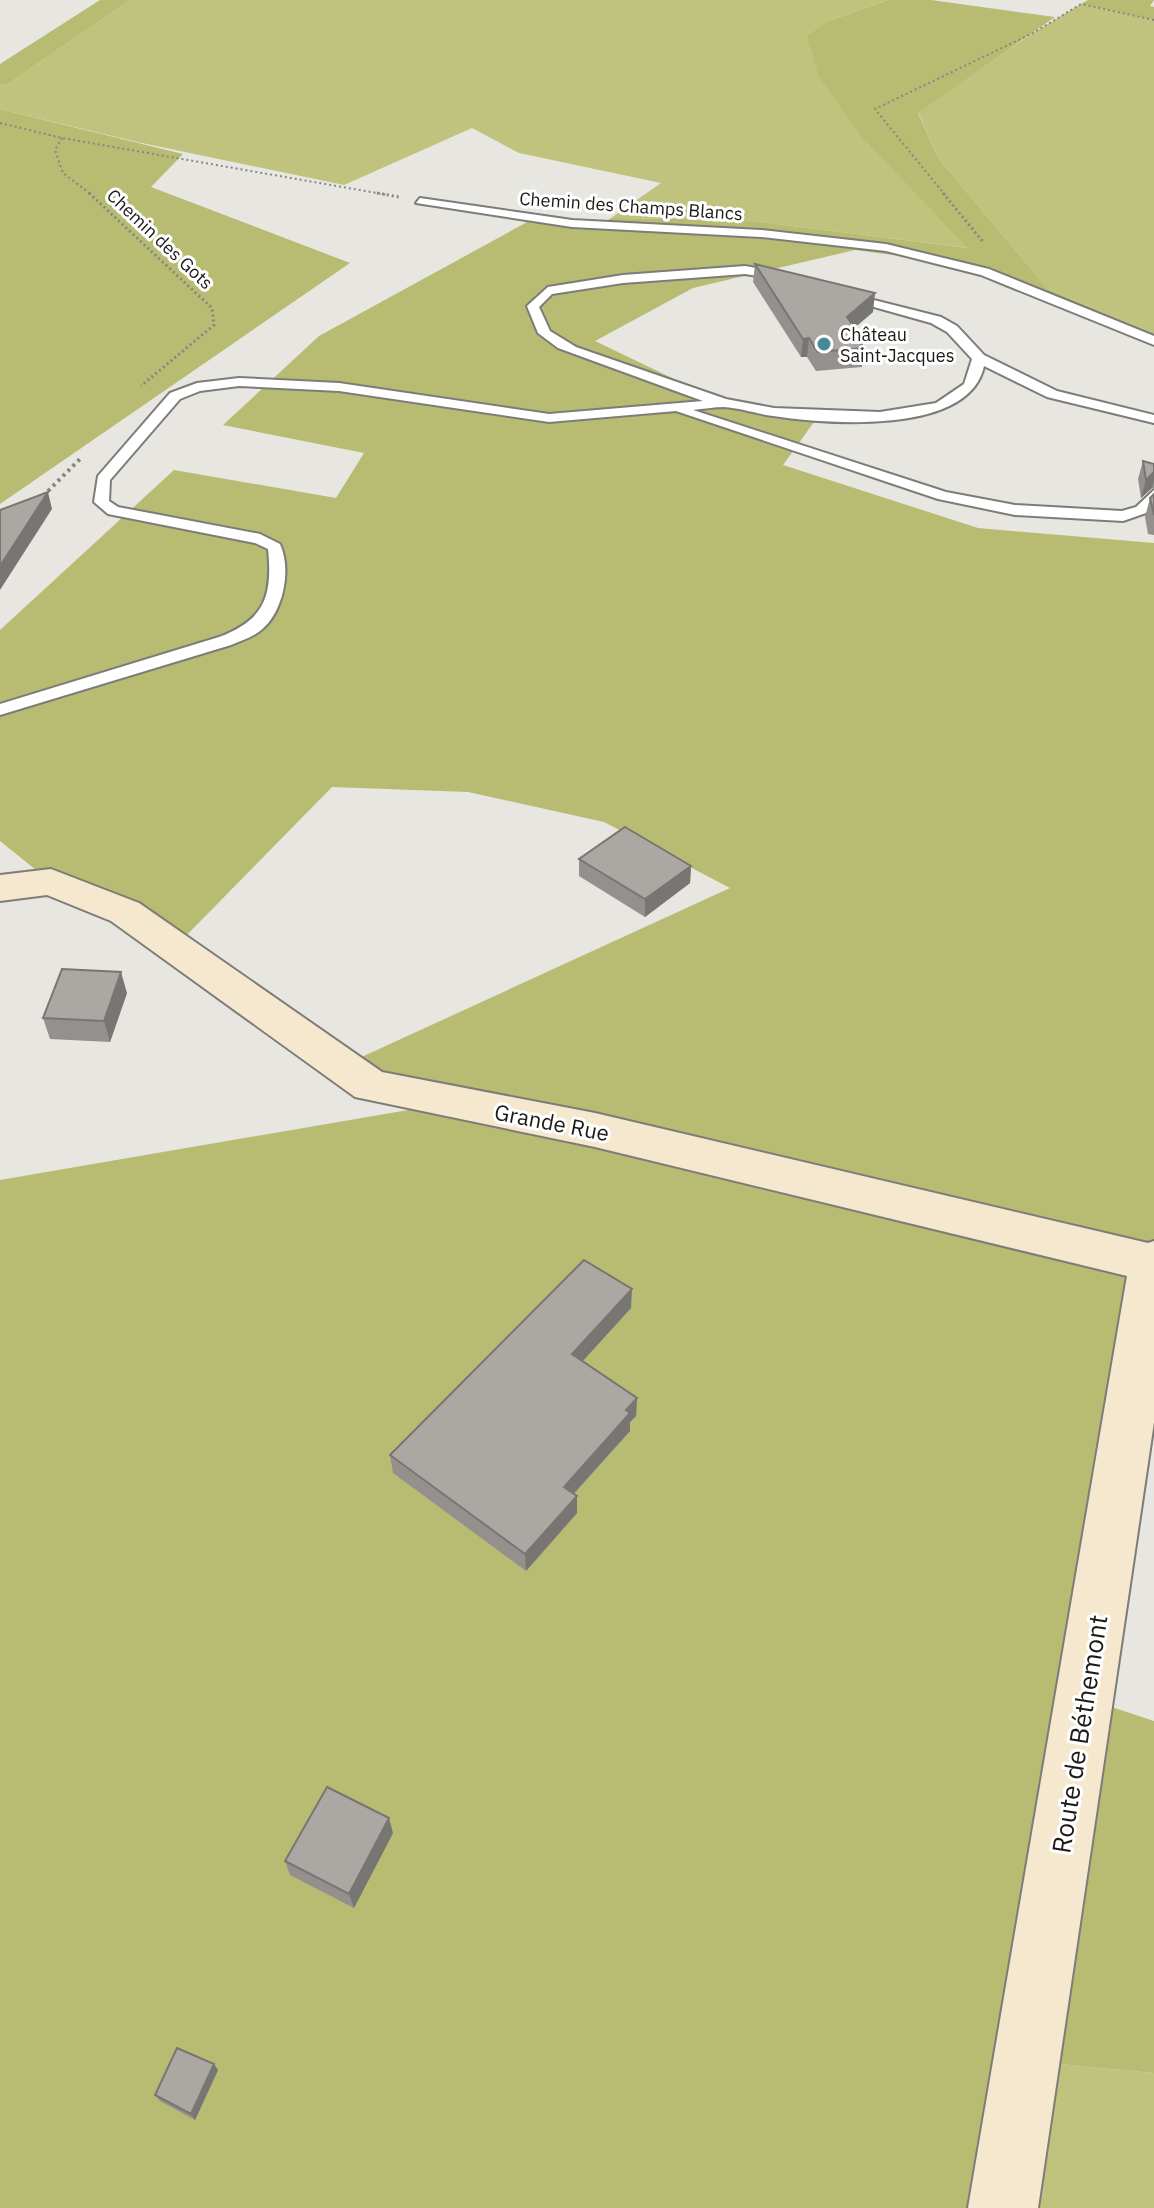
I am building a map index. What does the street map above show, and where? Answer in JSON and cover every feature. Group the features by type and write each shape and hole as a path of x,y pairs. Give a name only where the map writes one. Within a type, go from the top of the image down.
{"street":[{"name":"Grande Rue","path":"0,888 51,882 125,912 370,1086 595,1130 1154,1262"},
{"name":"Route de Béthemont","path":"1003,2208 1154,1262"}],"lane":[{"name":"Chemin des Champs Blancs","path":"420,201 531,220 771,233 930,256 1027,287 1154,341"},
{"path":"794,285 745,270 623,279 548,291 533,306 536,323 554,341 724,403 835,418 905,415 941,405 961,395 976,378 979,358"},
{"path":"831,291 936,320 952,329 979,358 1052,394 1154,419"},
{"path":"0,710 225,641 254,628 270,611 278,563 275,547 260,539 113,511 101,502 103,479 175,396 197,387 277,383 339,387 451,406 549,418 724,403"},
{"path":"676,408 943,496 1015,510 1123,516 1141,510 1154,494"}],"path":[{"path":"1027,287 992,252 875,109 1033,33 1081,4 1154,20"},
{"path":"0,123 62,138 420,201"},
{"name":"Chemin des Gots","path":"62,138 55,150 63,173 110,209 212,308 214,325 151,375 134,396"},
{"path":"33,505 83,456"}],"green space":[{"path":"100,0 130,0 8,84 0,84 0,64"},
{"path":"130,0 888,0 829,21 865,141 969,248 745,220 611,218 661,183 519,153 472,128 344,185 137,142 0,109 0,84 8,84"},
{"path":"888,0 931,0 1055,17 918,113 938,158 1048,289 1154,334 1154,345 1129,337 1027,287 931,260 855,250 693,288 595,341 724,403 819,415 783,465 978,528 1154,543 1154,1259 1084,1698 1154,1721 1154,2073 1027,2061 1027,2208 0,2208 0,1180 449,1103 342,1066 730,888 604,822 468,792 332,787 174,948 51,882 0,841 0,630 174,470 336,498 364,453 223,425 319,336 531,220 601,225 611,218 745,220 968,248 865,141 819,77 807,36 829,21"},
{"path":"1088,0 1154,0 1150,6 1154,7 1154,20 1081,4"},
{"path":"1081,4 1154,20 1154,334 1048,289 938,158 918,112"},
{"path":"0,109 183,154 151,187 350,263 0,504"},
{"path":"1027,2061 1154,2073 1154,2208 1027,2208"}],"building":[{"path":"755,264 875,293 847,317 861,337 856,337 864,348 818,352 809,338 803,339"},
{"path":"1143,461 1154,464 1154,472 1146,480"},
{"path":"48,492 0,566 0,510"},
{"path":"1154,494 1154,515 1150,498"},
{"path":"625,827 691,866 645,899 579,859"},
{"path":"62,969 121,972 104,1021 43,1018"},
{"path":"584,1260 632,1289 572,1354 637,1398 626,1410 630,1413 564,1487 577,1496 525,1554 390,1455"},
{"path":"327,1787 389,1818 349,1894 285,1861"},
{"path":"177,2048 214,2064 191,2114 155,2095"}],"place":[{"name":"Château Saint-Jacques","path":"824,344"}]}
